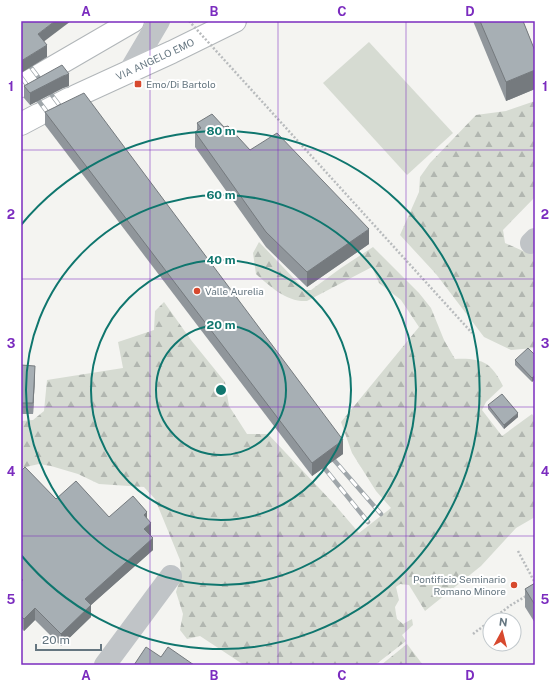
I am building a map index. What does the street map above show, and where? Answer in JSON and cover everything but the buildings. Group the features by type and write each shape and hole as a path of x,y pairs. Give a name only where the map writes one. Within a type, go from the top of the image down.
{"main road":[{"path":"21,86 133,21"},
{"name":"VIA ANGELO EMO","path":"34,117 235,21"}],"street":[{"path":"129,72 159,21"},
{"path":"105,665 171,576"}],"path":[{"path":"189,21 472,333"},
{"path":"518,551 535,583"},
{"path":"502,612 531,593"},
{"path":"473,634 482,627"}],"green space":[{"path":"369,42 453,133 407,175 323,83"},
{"path":"535,101 535,197 503,230 505,243 523,251 535,254 535,346 534,348 511,350 484,337 436,274 400,235 419,192 420,177 430,163 476,115 506,111"},
{"path":"259,242 305,290 311,290 373,247 419,293 431,308 444,340 455,359 472,359 485,363 499,378 503,386 486,402 482,410 502,436 532,414 535,418 535,517 516,528 481,566 425,611 409,585 400,584 396,587 399,600 395,607 397,619 403,624 412,619 413,625 402,635 406,641 375,665 244,665 200,636 187,639 180,630 183,614 176,592 181,575 180,560 155,499 144,487 99,484 78,474 39,464 21,468 21,421 33,420 44,411 47,380 123,368 118,342 154,330 155,311 164,302 191,340 225,382 229,406 247,434 268,434 335,505 359,533 391,508 376,491 352,453 341,422 419,327 401,300 379,283 372,267 307,301 292,299 279,293 256,274 253,253"},
{"path":"407,644 423,665 381,665"}],"railway":[{"path":"21,54 66,114"},
{"path":"21,77 53,120"},
{"path":"327,452 381,514"},
{"path":"317,459 368,522"}],"place":[{"name":"Emo/Di Bartolo","path":"138,84"},
{"name":"Valle Aurelia","path":"197,291"},
{"name":"Pontificio Seminario Romano Minore","path":"514,585"}]}
